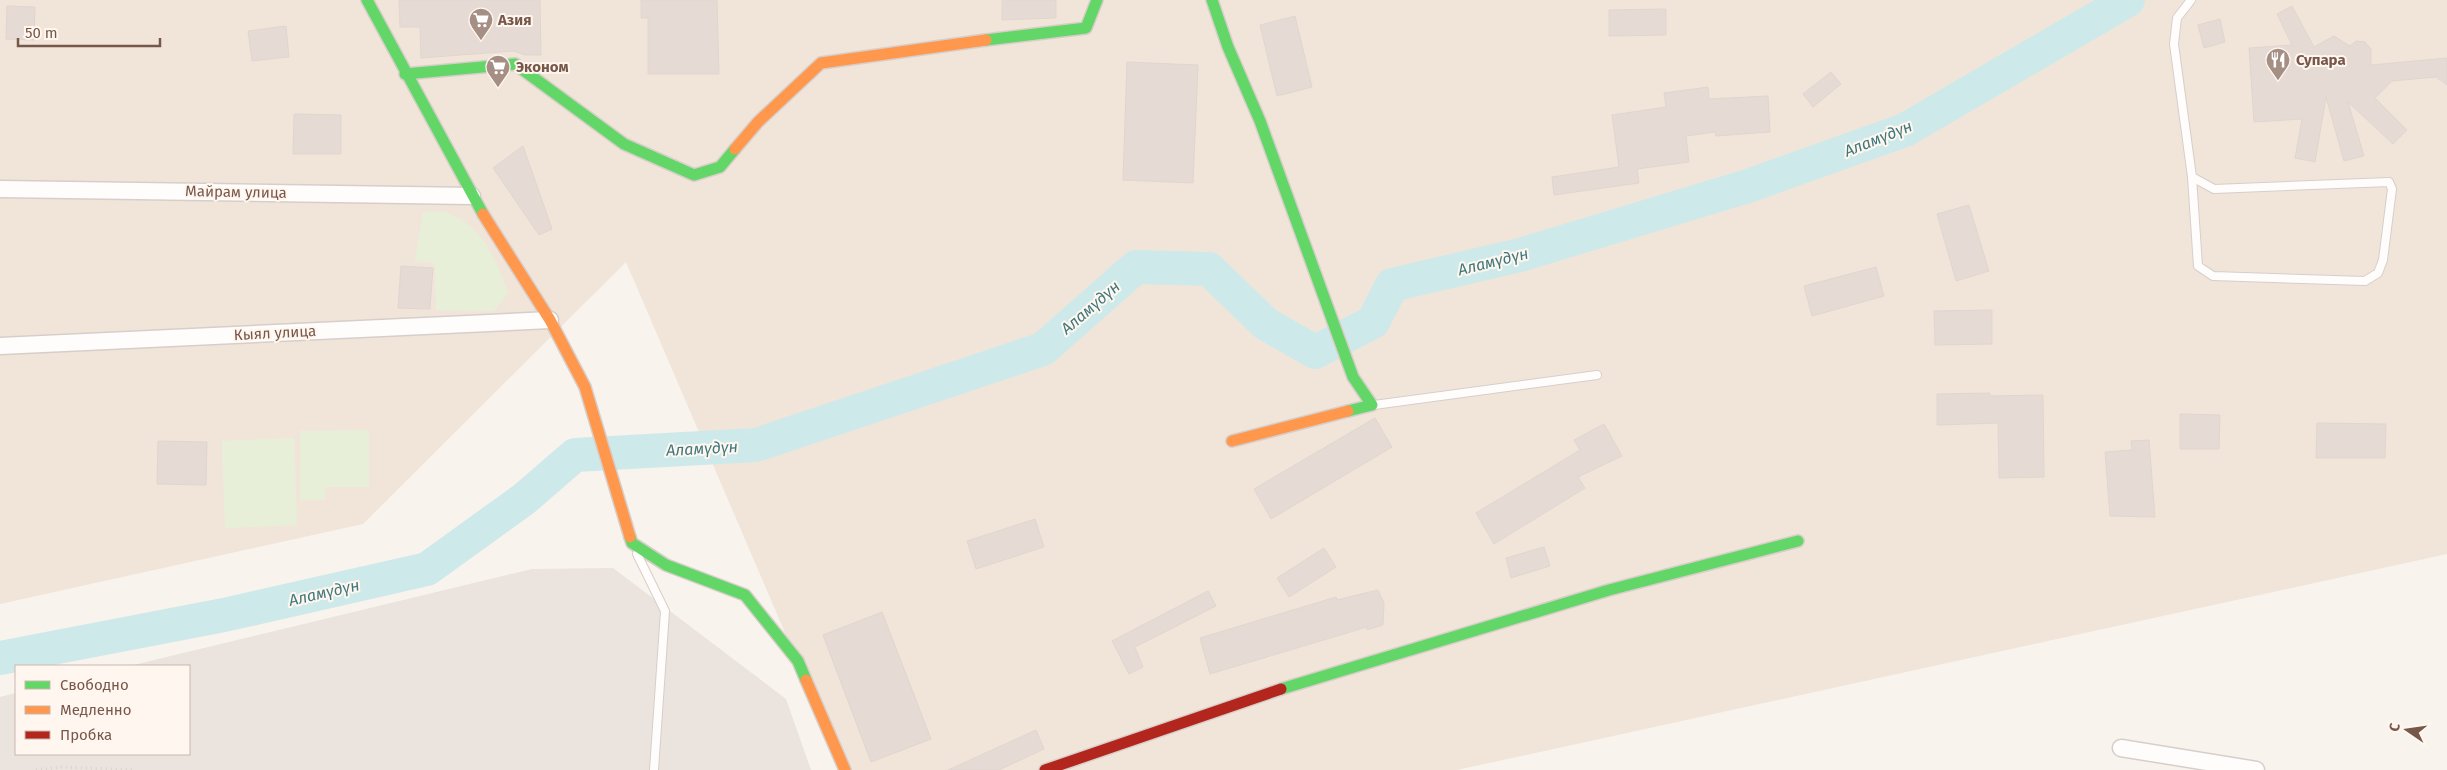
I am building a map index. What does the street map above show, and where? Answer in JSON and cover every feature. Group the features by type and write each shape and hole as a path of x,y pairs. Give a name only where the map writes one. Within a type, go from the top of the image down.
{"street":[{"path":"366,0 472,196 550,320 586,387 615,491 632,543 666,565 745,595 798,661 846,770"},
{"path":"405,74 515,64 624,144 694,175 720,167 758,122 821,63 1086,28 1097,0"},
{"path":"1212,0 1228,47 1260,121 1353,377 1372,405 1232,441"},
{"name":"Майрам улица","path":"0,189 472,196"},
{"name":"Кыял улица","path":"0,346 550,320"},
{"path":"1045,770 1239,702 1609,590 1798,541"},
{"path":"2122,748 2256,770"}],"lane":[{"path":"2191,0 2177,18 2174,44 2192,177 2198,266 2213,276 2365,281 2378,272 2383,260 2392,189 2389,182 2214,189 2192,177"},
{"path":"1372,405 1598,375"},
{"path":"632,543 665,611 654,770"}],"path":[{"path":"36,770 61,767 132,770"}],"shaded area":[{"path":"0,0 2447,0 2447,554 1457,770 844,770 626,262 363,524 0,604"},
{"path":"613,568 786,699 811,770 0,770 0,697 15,693 15,755 190,755 190,665 133,665 532,569"}],"green space":[{"path":"423,212 447,213 462,220 472,228 488,247 508,293 494,311 436,310 435,263 415,261"},
{"path":"369,430 369,487 325,487 325,500 300,500 300,431"},
{"path":"294,438 297,525 225,528 222,441"}],"building":[{"name":"Азия","path":"399,0 540,0 541,55 525,55 514,51 421,58 420,27 400,27"},
{"path":"641,0 717,0 719,74 648,74 648,18 641,18"},
{"path":"1002,0 1056,0 1056,18 1002,20"},
{"path":"7,6 35,7 34,40 6,39"},
{"path":"2292,6 2314,47 2334,36 2350,46 2356,41 2365,42 2371,49 2371,65 2447,58 2447,85 2436,77 2392,81 2375,98 2407,130 2393,144 2348,102 2364,156 2344,161 2326,97 2315,162 2295,158 2302,119 2254,122 2249,48 2292,45 2277,14"},
{"path":"1666,9 1666,35 1609,36 1609,10"},
{"path":"1295,16 1312,87 1277,96 1260,25"},
{"path":"2220,19 2225,42 2204,48 2198,25"},
{"path":"286,26 289,57 252,61 248,31"},
{"path":"1127,62 1198,65 1193,183 1123,180"},
{"path":"1831,72 1841,84 1813,107 1803,94"},
{"path":"1708,87 1709,99 1768,96 1770,132 1716,136 1715,132 1686,136 1689,162 1637,169 1639,183 1554,195 1552,177 1619,167 1612,115 1666,107 1664,93"},
{"path":"294,114 341,115 341,154 293,154"},
{"path":"523,146 552,229 539,235 493,168"},
{"path":"1969,205 1989,271 1956,281 1937,214"},
{"path":"401,266 433,268 430,309 398,308"},
{"path":"1876,267 1884,296 1812,316 1804,286"},
{"path":"1992,310 1992,344 1935,345 1934,311"},
{"path":"1990,393 1990,396 2043,395 2044,477 1999,478 1998,423 1937,425 1937,394"},
{"path":"2180,414 2220,415 2219,449 2180,449"},
{"path":"1375,418 1392,447 1271,519 1254,489"},
{"path":"2317,423 2386,424 2385,458 2316,458"},
{"path":"1604,424 1622,456 1578,477 1585,488 1494,544 1476,513 1580,450 1574,440"},
{"path":"2149,440 2155,517 2110,516 2105,452 2132,450 2131,441"},
{"path":"158,441 207,442 206,485 157,484"},
{"path":"1035,519 1044,547 976,569 967,541"},
{"path":"1544,547 1550,566 1511,578 1506,558"},
{"path":"1324,548 1336,567 1289,597 1277,578"},
{"path":"1378,590 1384,603 1383,625 1367,630 1367,627 1210,674 1200,638 1336,597 1337,600"},
{"path":"1208,591 1216,606 1135,647 1143,667 1129,674 1112,641"},
{"path":"882,612 931,739 871,762 823,635"},
{"path":"1036,730 1044,749 999,770 948,770"}],"waterway":[{"name":"Аламүдүн","path":"0,658 224,615 427,569 524,499 575,455 756,445 1043,349 1136,267 1209,269 1266,324 1315,352 1373,322 1392,285 1520,255 1748,186 1905,130 2128,0"}],"traffic: fast":[{"path":"367,0 483,214"},
{"path":"986,40 1086,28 1097,0"},
{"path":"1212,0 1228,47 1260,121 1353,377 1372,405 1348,411"},
{"path":"405,74 515,64 624,144 694,175 720,167 735,149"},
{"path":"630,537 632,543 666,565 745,595 798,661 806,680"},
{"path":"1281,689 1609,590 1798,541"}],"traffic: slow":[{"path":"735,149 758,122 821,63 986,40"},
{"path":"483,214 550,320 585,387 630,537"},
{"path":"1232,441 1348,411"},
{"path":"806,680 845,770"}],"traffic: jam":[{"path":"1045,770 1281,689"}],"place":[{"name":"Азия","path":"481,41"},
{"name":"Супара","path":"2278,81"},
{"name":"Эконом","path":"498,88"}]}
